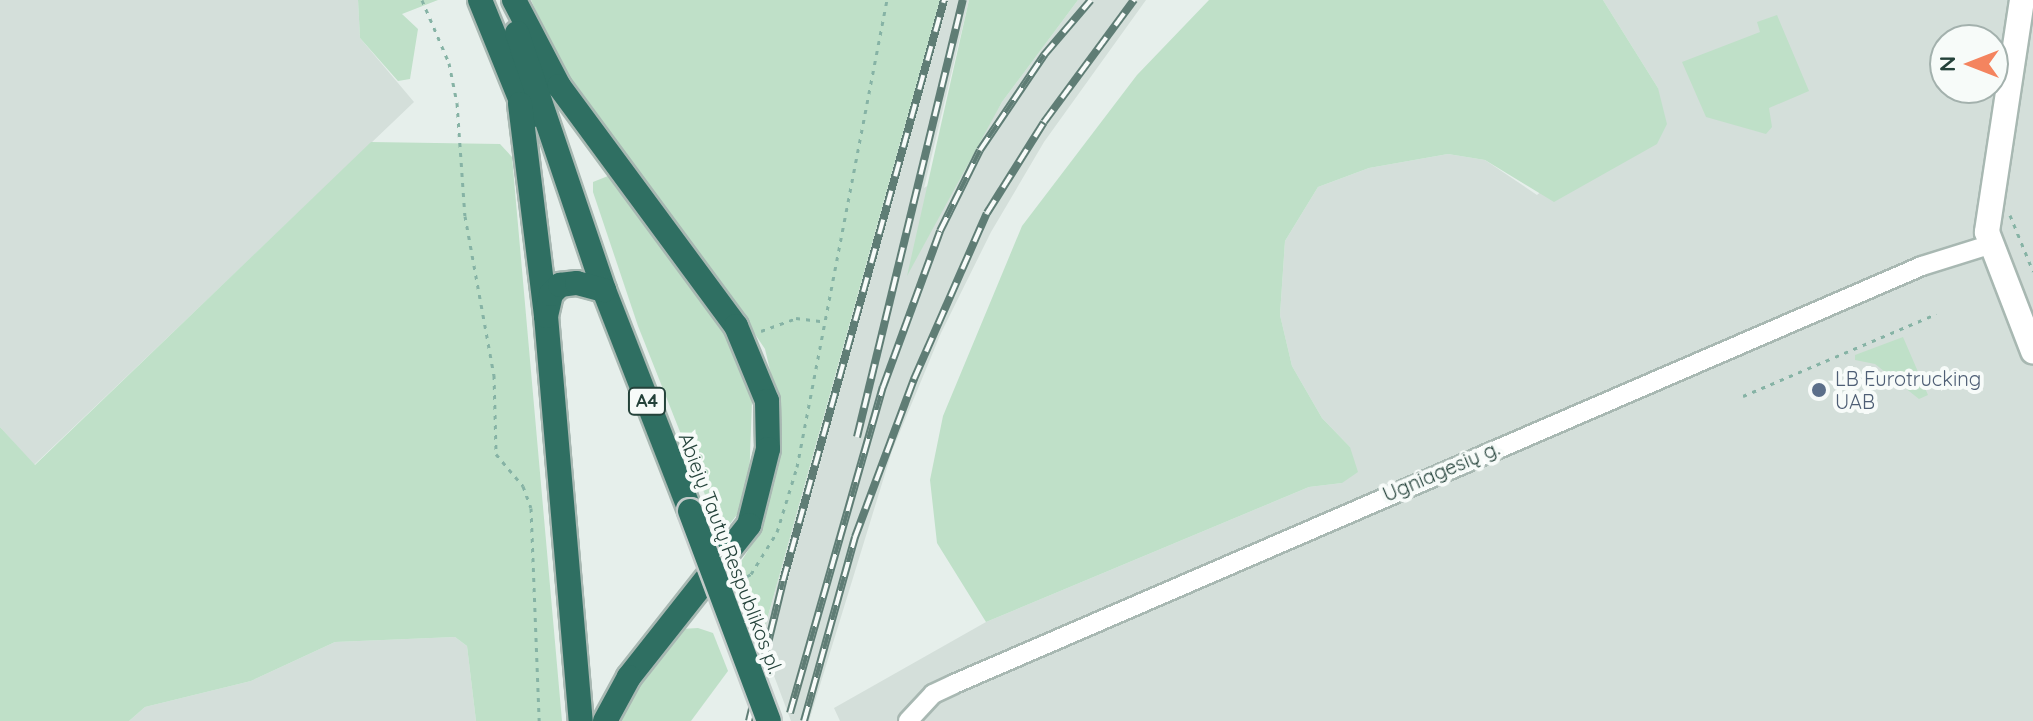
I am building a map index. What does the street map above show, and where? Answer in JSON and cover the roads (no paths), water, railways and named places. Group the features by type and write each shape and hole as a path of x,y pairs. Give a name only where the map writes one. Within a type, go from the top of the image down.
{"highway":[{"name":"Abiejų Tautų Respublikos pl.","path":"480,0 520,104 565,178"},
{"name":"Abiejų Tautų Respublikos pl.","path":"511,0 565,178 604,290 769,721"},
{"path":"511,0 559,86 745,342 761,381 769,423 758,501 733,551 629,677 605,721"},
{"path":"520,104 546,316 581,721"},
{"path":"546,316 551,294 560,285 577,283 604,290"},
{"path":"577,667 591,683 602,686 629,677"}],"main road":[{"path":"2022,0 1988,205 1989,245 2033,351"}],"street":[{"name":"Ugniagesių g.","path":"908,721 933,694 954,684 1922,266 1989,245"}],"railway":[{"path":"749,721 783,581 944,0"},
{"path":"857,437 963,0"},
{"path":"790,713 883,387 940,231 980,150 1044,55 1091,0"},
{"path":"804,721 855,537 914,379 987,213 1044,122 1134,0"}],"place":[{"name":"LB Eurotrucking UAB","path":"1819,390"}]}
